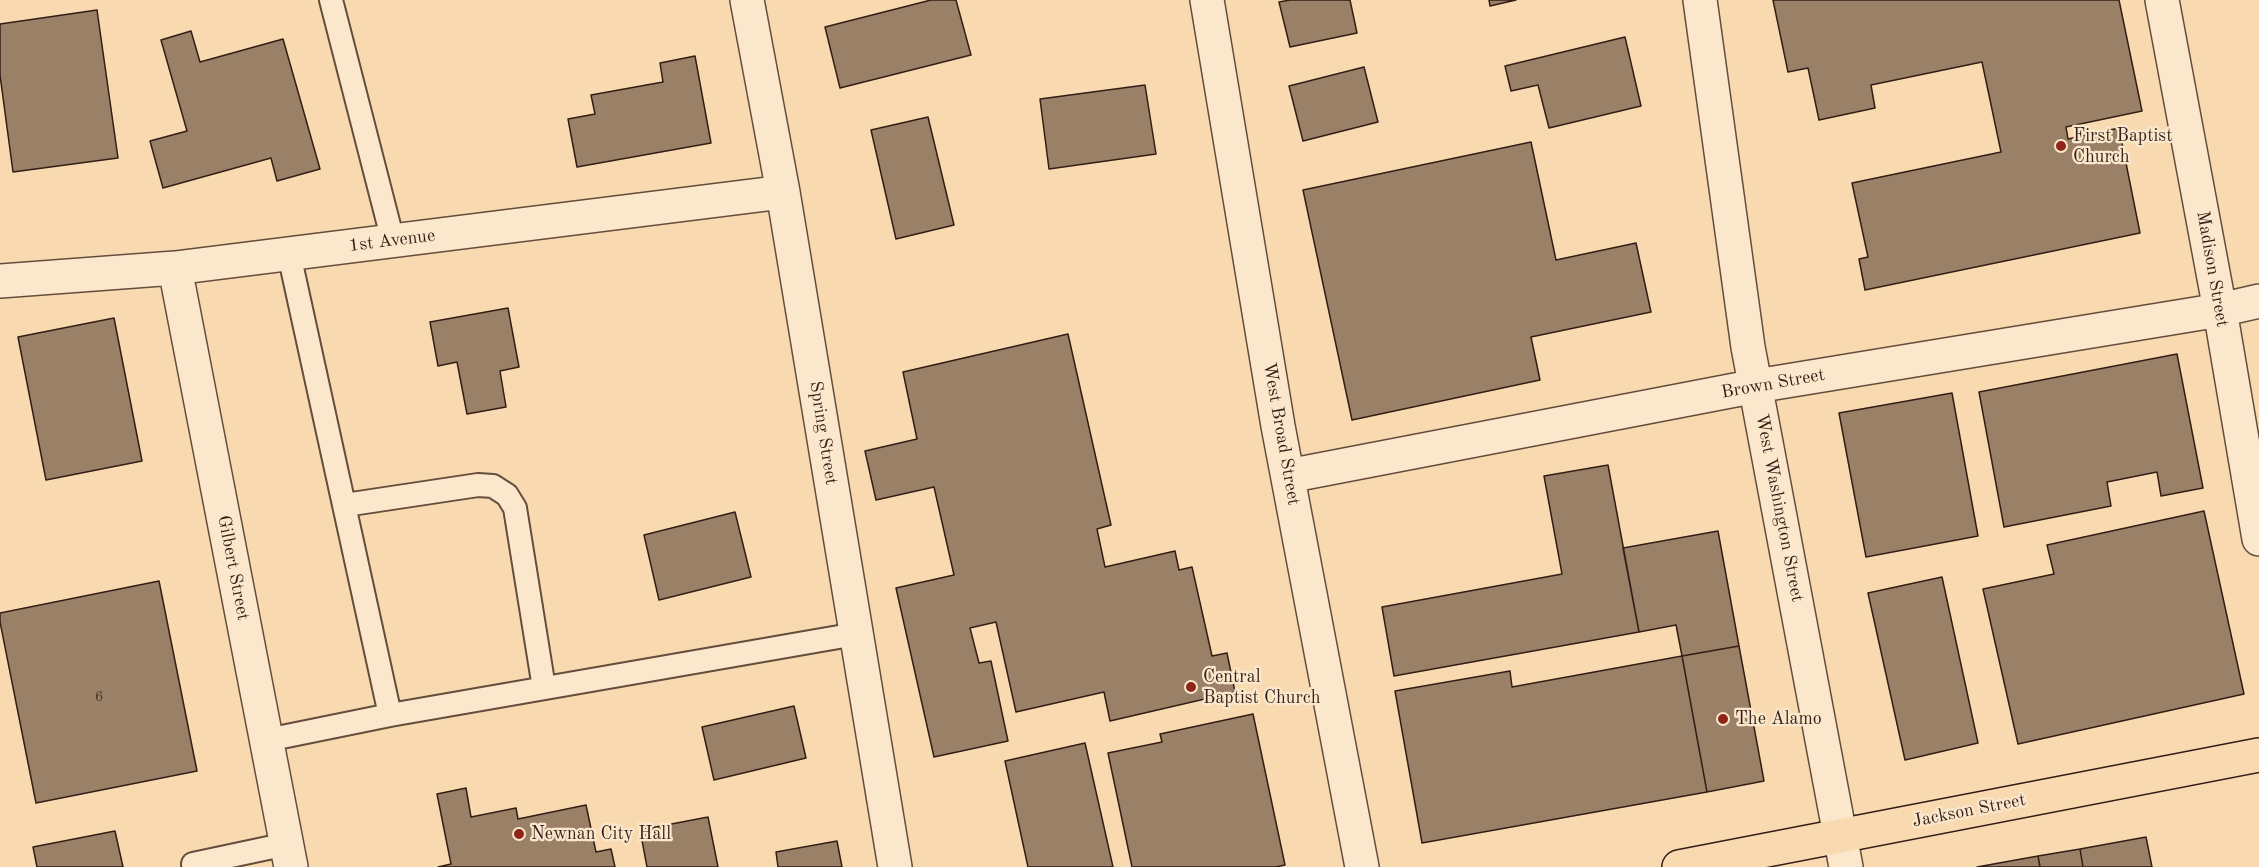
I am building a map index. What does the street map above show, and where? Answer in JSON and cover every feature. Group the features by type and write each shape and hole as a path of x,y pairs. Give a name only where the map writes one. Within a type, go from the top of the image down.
{"main road":[{"name":"Jackson Street","path":"1679,867 1844,851 2259,755"}],"street":[{"name":"Spring Street","path":"747,0 783,192 895,867"},
{"name":"West Broad Street","path":"1207,0 1288,476 1362,867"},
{"name":"West Washington Street","path":"1700,0 1748,347 1844,851"},
{"name":"Madison Street","path":"2162,0 2220,310 2259,539"},
{"name":"1st Avenue","path":"0,281 175,268 783,192"},
{"name":"Gilbert Street","path":"175,268 289,855"},
{"name":"Brown Street","path":"1288,476 1755,386 2220,310 2259,301"}],"lane":[{"path":"331,0 393,241"},
{"path":"289,254 390,715"},
{"path":"345,505 478,485 493,486 507,495 515,508 544,688"},
{"path":"267,740 390,715 856,634"},
{"path":"194,867 194,864 289,855"}],"building":[{"path":"931,0 956,0 971,55 840,88 825,27"},
{"path":"1350,0 1357,33 1290,47 1279,2"},
{"path":"1489,0 1516,0 1490,6"},
{"name":"First Baptist Church","path":"1773,0 2119,0 2142,111 2066,127 2068,139 2119,128 2140,233 1865,290 1859,259 1868,257 1852,183 2001,152 1982,62 1871,85 1875,108 1819,120 1808,68 1788,72"},
{"path":"97,10 118,158 13,172 0,75 0,24"},
{"path":"191,31 200,62 283,39 320,169 277,181 271,158 163,188 150,141 187,131 161,40"},
{"path":"1625,37 1641,106 1549,128 1538,85 1511,91 1505,66"},
{"path":"695,56 711,143 577,167 568,119 595,114 591,95 663,82 660,63"},
{"path":"1364,67 1378,122 1303,141 1289,86"},
{"path":"1145,85 1156,154 1049,169 1040,99"},
{"path":"928,117 954,225 896,239 871,130"},
{"path":"1531,142 1556,260 1636,243 1651,312 1531,337 1540,380 1352,420 1303,190"},
{"path":"508,308 519,367 500,371 506,407 467,414 457,362 438,366 430,322"},
{"path":"114,318 142,461 46,480 18,337"},
{"path":"1068,334 1111,525 1097,529 1105,567 1175,551 1179,570 1192,567 1212,656 1227,653 1235,692 1110,721 1104,692 1016,712 996,622 970,628 979,663 991,661 1008,741 934,757 896,588 954,575 934,487 876,500 865,451 917,439 903,372"},
{"path":"2177,354 2203,488 2161,496 2157,472 2107,482 2111,506 2004,527 1979,392"},
{"path":"1952,393 1978,536 1866,557 1839,413"},
{"path":"1608,465 1639,632 1394,676 1382,607 1562,574 1544,476"},
{"path":"2204,511 2244,694 2018,744 1983,589 2054,574 2047,545"},
{"path":"735,512 751,577 659,600 644,535"},
{"path":"1718,531 1739,646 1682,656 1676,625 1639,632 1623,548"},
{"path":"1942,577 1978,743 1905,760 1868,593"},
{"path":"159,581 197,771 36,803 0,613"},
{"name":"The Alamo","path":"1739,646 1764,781 1707,792 1682,656"},
{"path":"1682,656 1707,792 1422,843 1395,691 1510,671 1512,687"},
{"path":"794,706 806,758 714,780 702,727"},
{"path":"1253,714 1285,865 1276,867 1132,867 1108,753 1162,742 1160,734"},
{"path":"1085,743 1113,867 1028,867 1005,761"},
{"name":"Newnan City Hall","path":"466,788 471,817 516,808 518,819 586,805 596,852 611,849 615,867 438,867 451,864 437,794"},
{"path":"708,817 718,867 647,867 640,830"},
{"path":"115,831 123,867 37,867 33,847"},
{"path":"2146,837 2152,867 2083,867 2080,849"},
{"path":"837,841 842,867 778,867 776,852"},
{"path":"2080,849 2083,867 2040,867 2038,856"},
{"path":"2038,856 2040,867 1977,867"}],"place":[{"name":"First Baptist Church","path":"2061,146"},
{"name":"Central Baptist Church","path":"1191,687"},
{"name":"The Alamo","path":"1723,719"},
{"name":"Newnan City Hall","path":"519,834"}]}
